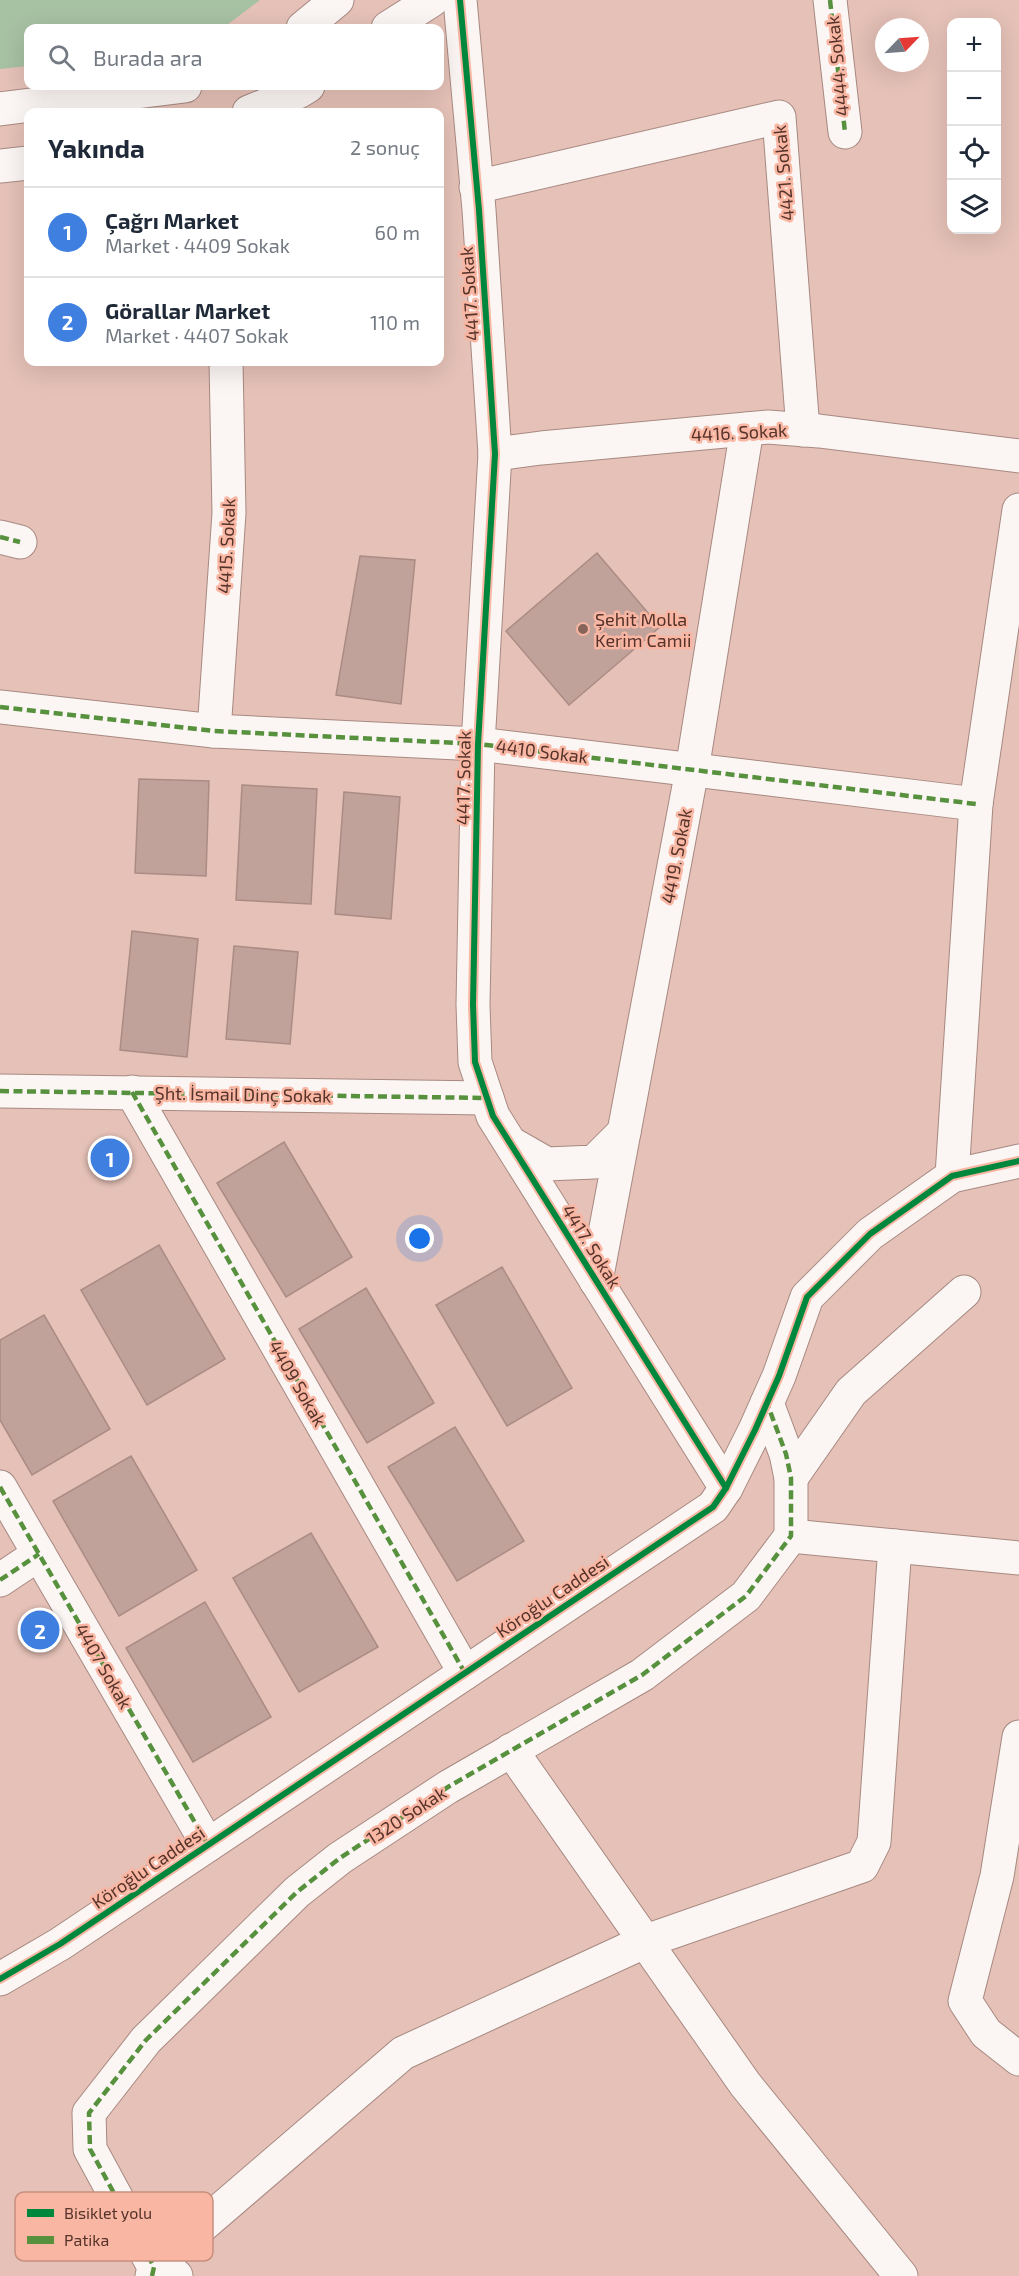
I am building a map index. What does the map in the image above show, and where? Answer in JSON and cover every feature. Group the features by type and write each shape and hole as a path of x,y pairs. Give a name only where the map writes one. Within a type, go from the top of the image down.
{"street":[{"path":"308,24 337,0"},
{"path":"394,24 432,0"},
{"name":"4417. Sokak","path":"459,0 476,187 495,454 478,744 473,1005 475,1062 493,1116 726,1488"},
{"name":"4444. Sokak","path":"830,0 845,132"},
{"path":"0,109 153,90"},
{"path":"259,108 301,90"},
{"name":"4421. Sokak","path":"476,187 779,117 803,430"},
{"path":"0,166 24,163"},
{"name":"4415. Sokak","path":"214,731 229,513 226,366"},
{"name":"4416. Sokak","path":"495,454 768,427 1019,456"},
{"name":"4419. Sokak","path":"596,1281 692,770 747,429"},
{"path":"952,1176 976,804 1019,510"},
{"name":"4410 Sokak","path":"0,707 214,731 478,744 976,804"},
{"name":"Şht. İsmail Dinç Sokak","path":"0,1090 487,1098"},
{"name":"4409 Sokak","path":"132,1092 465,1673"},
{"path":"510,1143 547,1164 594,1162 624,1132"},
{"name":"Köroğlu Caddesi","path":"0,1979 60,1944 712,1507 726,1488 767,1403 807,1297 870,1234 952,1176 1019,1161"},
{"path":"791,1478 851,1392 964,1292"},
{"path":"767,1403 786,1454 791,1478 791,1536 1019,1558"},
{"name":"4407 Sokak","path":"0,1487 208,1845"},
{"name":"1320 Sokak","path":"114,2192 90,2149 89,2113 146,2040 297,1892 340,1858 448,1787 642,1675 746,1596 791,1536"},
{"path":"213,2225 402,2053 646,1941 862,1866 874,1842 895,1546"},
{"path":"0,1580 39,1554"},
{"path":"1019,1737 997,1875 964,2001 986,2033 1019,2059"},
{"path":"511,1750 745,2084 901,2276"},
{"path":"160,2273 173,2261"}],"green space":[{"path":"0,0 260,0 228,24 24,24 24,66 0,69"}],"building":[{"name":"Şehit Molla Kerim Camii","path":"597,553 660,627 569,705 506,631"},
{"path":"360,556 415,560 401,704 336,695"},
{"path":"139,779 209,781 206,876 135,873"},
{"path":"242,785 317,789 311,904 236,900"},
{"path":"344,792 400,797 391,919 335,914"},
{"path":"132,931 198,939 187,1057 120,1050"},
{"path":"234,946 298,952 290,1044 226,1039"},
{"path":"284,1142 352,1257 286,1297 217,1183"},
{"path":"159,1245 225,1359 147,1405 81,1290"},
{"path":"502,1267 572,1388 507,1426 436,1305"},
{"path":"366,1288 434,1403 367,1443 299,1329"},
{"path":"44,1315 110,1429 32,1475 0,1420 0,1340"},
{"path":"455,1427 524,1541 457,1581 388,1467"},
{"path":"131,1456 197,1570 119,1616 53,1501"},
{"path":"311,1533 378,1647 299,1692 233,1578"},
{"path":"205,1602 271,1717 193,1762 126,1648"}],"marked path":[{"path":"830,0 845,132"},
{"path":"0,537 20,542"},
{"path":"0,707 214,731 478,744 976,804"},
{"path":"0,1091 487,1098"},
{"path":"132,1092 465,1673"},
{"path":"113,2192 90,2149 89,2113 146,2040 297,1892 340,1858 448,1787 642,1675 746,1596 791,1536 791,1478 786,1454 767,1403"},
{"path":"0,1487 208,1845"},
{"path":"0,1580 39,1554"},
{"path":"151,2261 154,2267 152,2276"}],"cycle path":[{"path":"460,0 479,210 495,454 478,744 473,1005 475,1062 493,1116 726,1488"},
{"path":"0,1979 60,1944 713,1507 726,1488 755,1430 779,1376 807,1297 870,1234 952,1176 1019,1161"}],"place":[{"name":"Şehit Molla Kerim Camii","path":"583,629"},
{"name":"Çağrı Market","path":"110,1158"},
{"name":"Görallar Market","path":"40,1630"}]}
